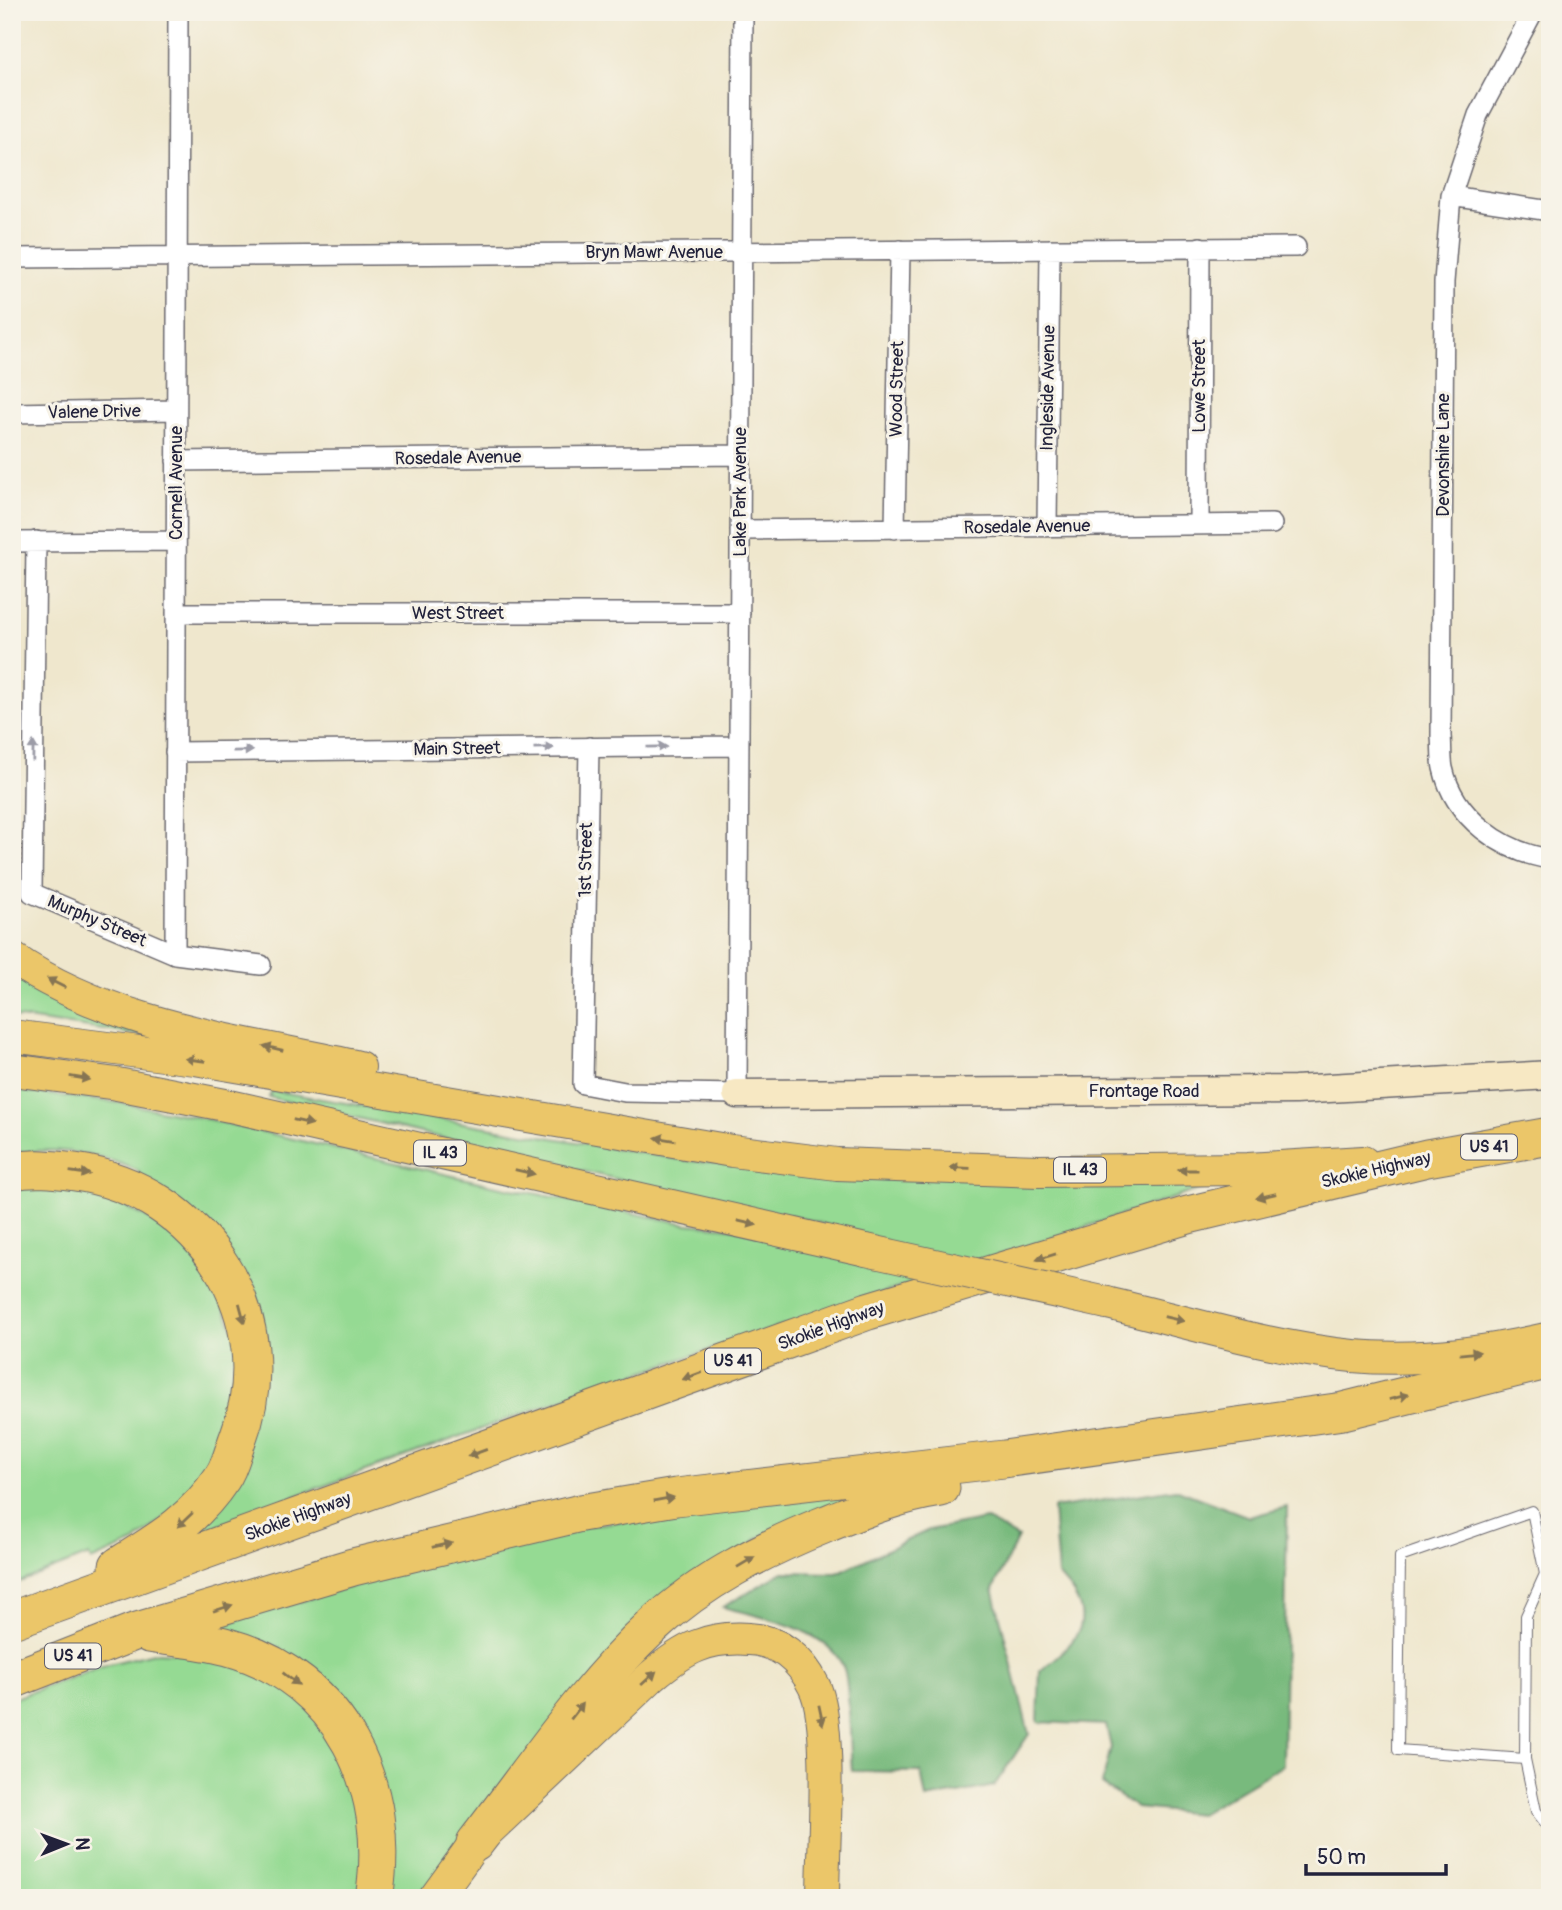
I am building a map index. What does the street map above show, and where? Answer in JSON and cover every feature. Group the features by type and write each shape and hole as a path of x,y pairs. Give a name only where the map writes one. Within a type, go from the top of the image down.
{"highway":[{"name":"Skokie Highway","path":"12,1620 867,1311 1188,1215 1427,1158 1550,1136"},
{"path":"12,1171 34,1167 104,1176 145,1193 181,1217 212,1250 238,1300 250,1343 248,1410 224,1476 185,1523 51,1605"},
{"name":"US 41","path":"12,1680 134,1632 353,1567 581,1513 676,1497 1004,1459 1343,1411 1550,1360"},
{"path":"475,1843 612,1666 654,1625 689,1597 770,1547 901,1494 1200,1449 1343,1411"},
{"path":"134,1632 228,1647 258,1658 286,1674 323,1704 344,1732 365,1768 373,1793 379,1828 379,1862 374,1898"}],"main road":[{"path":"12,958 90,1001 143,1019 460,1090 528,1116"},
{"name":"IL 43","path":"12,1036 195,1059 756,1154 837,1164 1038,1171 1248,1169 1427,1158"},
{"name":"IL 43","path":"12,1070 117,1084 230,1105 1297,1347 1353,1356 1425,1358 1501,1350 1550,1338"},
{"path":"435,1898 475,1843 679,1653 720,1637 766,1640 792,1655 815,1687 824,1726 823,1898"}],"street":[{"name":"Cornell Avenue","path":"175,954 178,12"},
{"name":"Lake Park Avenue","path":"737,1094 743,12"},
{"name":"Devonshire Lane","path":"1533,12 1478,115 1451,196 1444,295 1443,770 1459,801 1479,827 1526,855 1550,859"},
{"path":"1451,196 1550,211"},
{"name":"Lowe Street","path":"1199,525 1200,247"},
{"name":"Bryn Mawr Avenue","path":"12,258 1296,247"},
{"name":"Ingleside Avenue","path":"1047,527 1050,248"},
{"name":"Wood Street","path":"895,528 900,250"},
{"name":"Valene Drive","path":"12,413 176,410"},
{"name":"Rosedale Avenue","path":"176,461 740,455"},
{"name":"Rosedale Avenue","path":"740,530 1272,524"},
{"name":"Murphy Street","path":"36,541 32,893 175,954 261,965"},
{"path":"12,542 176,541"},
{"name":"West Street","path":"176,613 740,613"},
{"name":"Main Street","path":"175,752 739,746"},
{"name":"1st Street","path":"589,747 583,1084 625,1092 737,1094"},
{"name":"Frontage Road","path":"737,1094 1295,1090 1550,1075"}],"lane":[{"path":"1525,1759 1398,1750 1400,1556 1532,1511 1545,1574 1526,1616 1525,1759 1536,1811 1550,1829"}],"green space":[{"path":"12,967 216,1046 12,1017"},
{"path":"12,1090 121,1103 207,1119 492,1185 687,1224 887,1241 790,1215 786,1219 269,1097 272,1091 280,1092 689,1161 1216,1184 599,1386 252,1512 125,1565 176,1537 262,1356 137,1177 139,1171 108,1159 77,1152 45,1150 12,1154"},
{"path":"61,1175 198,1243 242,1351 208,1482 135,1542 91,1561 89,1555 12,1585 12,1178"},
{"path":"899,1480 756,1539 423,1898 385,1898 367,1747 206,1629 526,1535"},
{"path":"1175,1489 1249,1517 1287,1507 1283,1765 1200,1814 1137,1808 1102,1784 1111,1747 1106,1725 1038,1722 1040,1671 1075,1638 1082,1615 1079,1603 1058,1575 1053,1508"},
{"path":"986,1519 1018,1538 993,1589 1029,1734 994,1786 926,1799 921,1772 852,1771 846,1677 836,1655 824,1643 792,1626 723,1607 783,1572 837,1573 929,1530"},
{"path":"158,1652 219,1655 295,1689 358,1771 366,1898 12,1898 12,1699 105,1665"}]}
